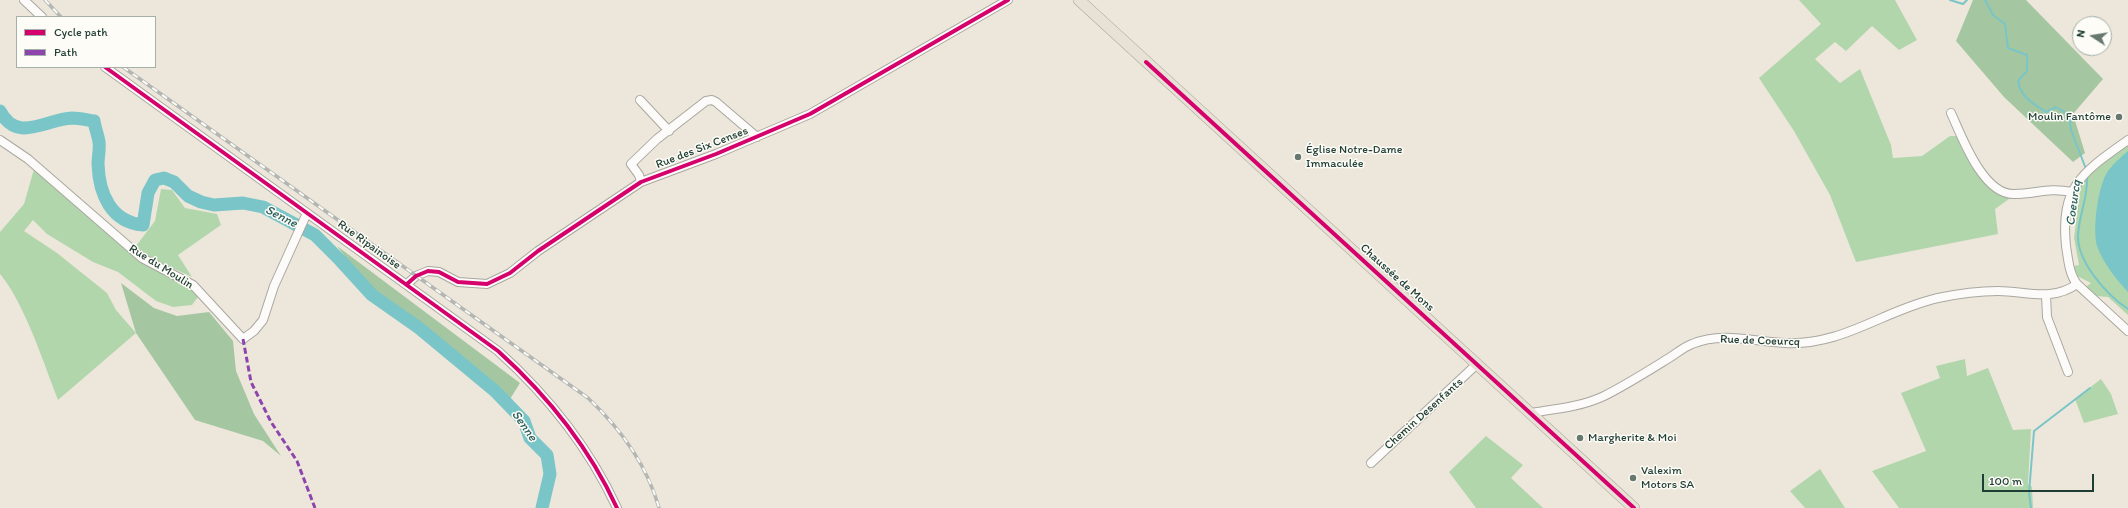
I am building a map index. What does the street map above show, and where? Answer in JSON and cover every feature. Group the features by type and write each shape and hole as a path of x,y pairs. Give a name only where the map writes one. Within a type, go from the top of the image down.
{"main road":[{"name":"Chaussée de Mons","path":"1079,0 1634,508"}],"street":[{"path":"24,0 41,16"},
{"name":"Rue des Six Censes","path":"407,284 416,276 428,271 439,272 458,282 487,284 510,274 538,251 640,182 758,137 810,114 1008,0"},
{"name":"Rue Ripainoise","path":"106,68 305,217 407,284 498,351 532,383 573,432 591,459 617,508"},
{"path":"640,100 668,131"},
{"path":"640,182 639,175 631,164 668,131 706,101 712,100 758,137"},
{"path":"1952,113 1976,165 1995,188 2001,192 2014,194 2055,189 2072,192"},
{"name":"Rue du Moulin","path":"0,140 28,159 142,258 193,285 243,339 254,331 263,320 274,286 305,217"},
{"path":"2128,140 2086,172 2072,192 2064,227 2068,259 2077,284 2128,331"},
{"name":"Rue de Coeurcq","path":"1530,413 1576,406 1603,396 1693,343 1722,337 1786,344 1811,342 1835,338 1907,308 1937,298 1988,292 2046,295 2062,293 2077,284"},
{"path":"2046,295 2047,317 2068,372"},
{"name":"Chemin Desenfants","path":"1371,463 1477,364"}],"green space":[{"path":"1799,0 1895,0 1917,40 1899,50 1872,26 1846,51 1835,42 1815,59 1840,83 1860,69 1891,145 1893,158 1922,156 1950,136 1957,136 1977,173 1990,187 2009,199 1995,209 1998,234 1856,262 1830,195 1794,131 1759,78 1821,24"},
{"path":"1973,0 2026,0 2072,47 2072,56 2081,56 2103,79 2073,114 2085,153 2073,162 2004,97 1956,41"},
{"path":"2128,140 2128,315 2108,297 2096,296 2086,287 2091,283 2077,276 2074,266 2079,265 2074,238 2082,174"},
{"path":"34,169 100,225 192,288 198,297 192,305 173,307 156,301 118,272 93,262 47,234 33,220 24,231 57,253 107,293 116,310 136,333 58,400 25,317 9,286 0,274 0,232 24,204"},
{"path":"161,189 172,190 185,208 217,214 221,225 178,255 192,277 144,255 136,246 155,221"},
{"path":"337,246 520,383 507,404 374,294"},
{"path":"121,283 154,308 177,316 209,312 233,341 236,371 254,414 281,456 263,441 195,420 136,333"},
{"path":"1965,359 1967,376 1988,368 2013,430 2031,429 2028,484 2032,487 2033,508 1899,508 1872,471 1926,451 1901,393 1940,378 1936,366"},
{"path":"2101,379 2111,394 2118,414 2084,423 2075,399"},
{"path":"1486,436 1523,465 1511,478 1543,508 1476,508 1449,472"},
{"path":"1820,469 1845,508 1805,508 1790,491"}],"water":[{"path":"2128,151 2128,292 2106,265 2097,246 2095,229 2097,207 2104,178 2113,165"}],"waterway":[{"name":"Coeurcq","path":"1950,0 1963,4 1967,0"},
{"name":"Coeurcq","path":"1985,0 1993,15 2005,24 2008,48 2027,55 2027,71 2018,81 2022,92 2028,100 2046,112 2056,107 2069,115 2071,130 2086,169"},
{"name":"Senne","path":"0,111 7,121 15,126 23,128 72,118 94,121 99,139 98,164 104,196 115,212 132,223 143,225 148,193 155,180 164,178 174,182 188,196 201,202 214,205 243,203 263,207 315,235 372,295 419,328 495,391 524,421 530,438 547,455 550,474 542,508"},
{"name":"Coeurcq","path":"2087,175 2086,191 2078,229 2079,247 2089,268 2103,287 2128,309"},
{"path":"2031,508 2029,493 2034,431 2090,388"}],"railway":[{"path":"45,0 60,16"},
{"path":"124,68 588,398 611,422 631,448 640,462 654,492 659,508"}],"marked path":[{"path":"243,339 251,382 271,422 297,461 315,508"}],"cycle path":[{"path":"407,284 416,276 428,271 439,272 458,282 487,284 510,273 538,251 641,182 716,154 810,114 1008,0"},
{"path":"1146,62 1634,508"},
{"path":"106,68 498,351 534,386 566,424 594,464 617,508"}],"place":[{"name":"Moulin Fantôme","path":"2119,117"},
{"name":"Église Notre-Dame Immaculée","path":"1298,157"},
{"name":"Margherite & Moi","path":"1580,438"},
{"name":"Valexim Motors SA","path":"1633,478"}]}
